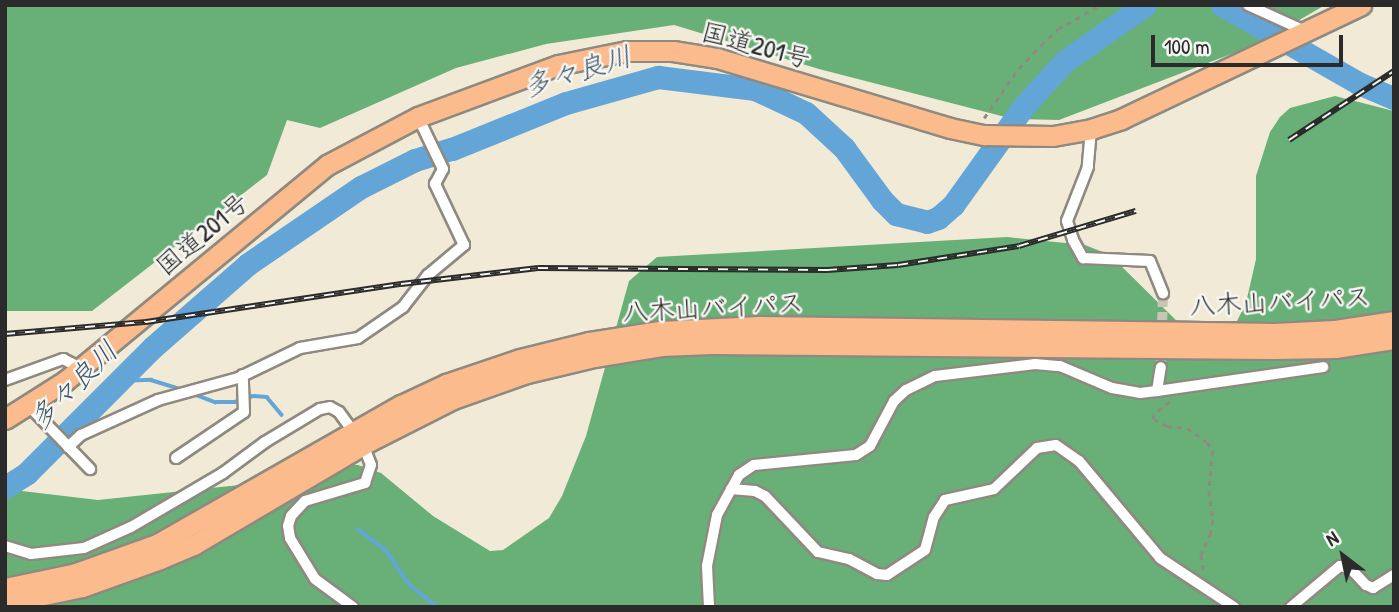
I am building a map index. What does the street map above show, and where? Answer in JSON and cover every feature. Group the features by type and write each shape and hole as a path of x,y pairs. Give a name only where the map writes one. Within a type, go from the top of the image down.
{"highway":[{"name":"国道201号","path":"5,419 29,407 81,368 327,165 587,57 627,51 673,51 717,58 978,134 1053,136 1091,130 1121,119 1361,5"},
{"name":"八木山バイパス","path":"5,587 76,573 157,544 401,405 446,384 520,359 589,342 660,331 759,326 1274,333 1335,330 1394,321"},
{"name":"八木山バイパス","path":"5,603 82,587 160,559 195,544 370,441 453,399 527,373 594,357 661,346 711,344 1273,349 1335,348 1394,339"}],"street":[{"path":"1248,5 1308,32"},
{"path":"68,447 81,435 158,400 243,375 300,348 350,340 367,334 403,307 428,275 464,245 435,184 443,169 421,124"},
{"path":"1091,130 1088,167 1067,221 1073,240 1083,258 1150,261 1163,293"},
{"path":"5,380 62,359 81,368"},
{"path":"709,607 707,566 711,541 717,515 739,475 754,465 856,455 870,446 894,401 912,386 935,376 1035,364 1060,366 1112,388 1140,393 1323,367"},
{"path":"1157,391 1161,367"},
{"path":"176,458 244,412 243,375"},
{"path":"29,407 90,469"},
{"path":"5,546 40,554 84,548 154,513 320,410 330,407 339,412 349,426"},
{"path":"731,489 755,491 765,496 818,552 849,559 877,574 887,575 925,550 934,517 945,500 994,489 1037,448 1056,445 1079,461 1160,558 1234,607"},
{"path":"353,607 315,579 290,538 288,526 291,516 305,501 365,483 370,465 366,452"},
{"path":"1291,607 1340,566 1351,569 1366,585 1373,588 1394,575"}],"path":[{"path":"978,134 1020,68 1041,45 1058,29 1100,5"},
{"path":"1177,398 1153,415 1154,419 1167,426 1187,428 1207,442 1213,451 1209,491 1213,520 1201,555 1202,577 1196,582"}],"green space":[{"path":"5,5 1325,5 1260,43 1059,120 1013,119 819,69 674,25 546,44 456,68 320,128 287,120 267,175 92,311 5,311"},
{"path":"1335,96 1394,111 1394,607 5,607 5,489 98,500 259,483 327,462 358,465 381,473 433,516 490,551 503,550 549,518 562,496 586,436 629,281 657,257 1007,237 1085,245 1110,255 1192,336 1236,323 1246,303 1256,259 1256,176 1270,132 1290,108"}],"waterway":[{"name":"多々良川","path":"5,487 27,473 153,347 248,264 361,187 415,160 452,149 566,103 658,77 755,89 806,113 844,148 882,200 896,214 927,222 938,218 953,205 1024,106 1065,61 1145,5"},
{"name":"多々良川","path":"1222,5 1358,83 1394,98"},
{"path":"118,381 151,380 184,390"},
{"path":"191,393 215,402 235,402 253,396 267,397 282,415"},
{"path":"358,529 386,550 409,584 437,607"}],"tunnel":[{"path":"1161,367 1163,293"}],"railway":[{"path":"1289,140 1394,71"},
{"path":"5,334 146,322 401,284 538,268 827,270 898,265 1019,246 1136,211"}]}
